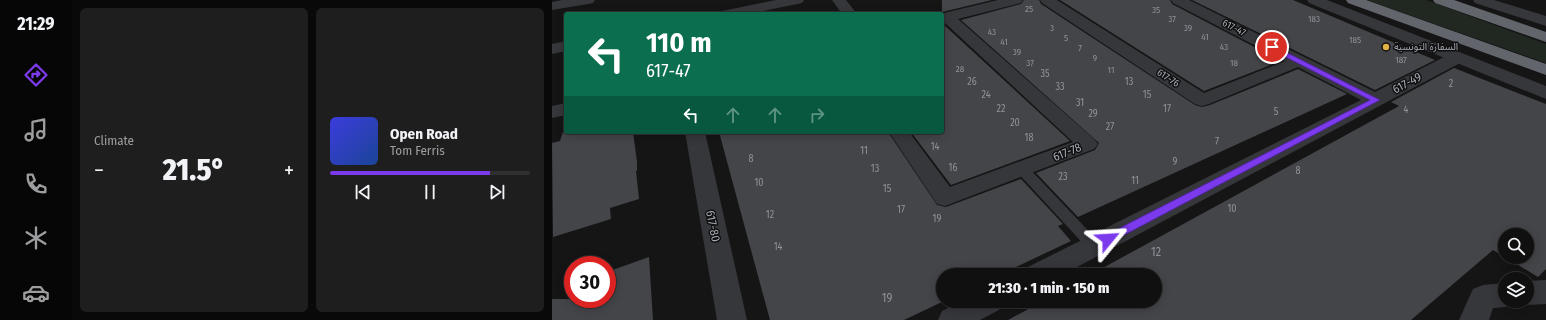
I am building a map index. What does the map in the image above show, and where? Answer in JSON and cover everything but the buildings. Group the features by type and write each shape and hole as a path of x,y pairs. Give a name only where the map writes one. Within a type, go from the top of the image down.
{"highway":[{"path":"1352,0 1546,70"},
{"path":"1440,0 1546,37"}],"street":[{"path":"552,6 588,0"},
{"path":"737,12 797,0"},
{"path":"839,0 848,12"},
{"path":"944,17 1016,0"},
{"name":"617-76","path":"1047,0 1202,100 1299,61"},
{"name":"617-47","path":"1178,0 1376,100"},
{"path":"1314,0 1546,93"},
{"path":"1480,0 1546,21"},
{"name":"617-78","path":"900,134 945,198 1087,144 944,17"},
{"path":"552,49 564,46"},
{"name":"617-49","path":"1052,268 1456,58"},
{"path":"552,112 564,109"},
{"name":"617-80","path":"694,134 732,320"},
{"path":"1534,293 1546,292"},
{"path":"953,320 976,308"}],"lane":[{"path":"1022,169 1094,246"}],"shaded area":[{"path":"1367,0 1426,0 1546,44 1546,63"}],"place":[{"name":"السفارة التونسية","path":"1386,47"}],"route":[{"path":"1108,239 1376,100 1272,47"}]}
